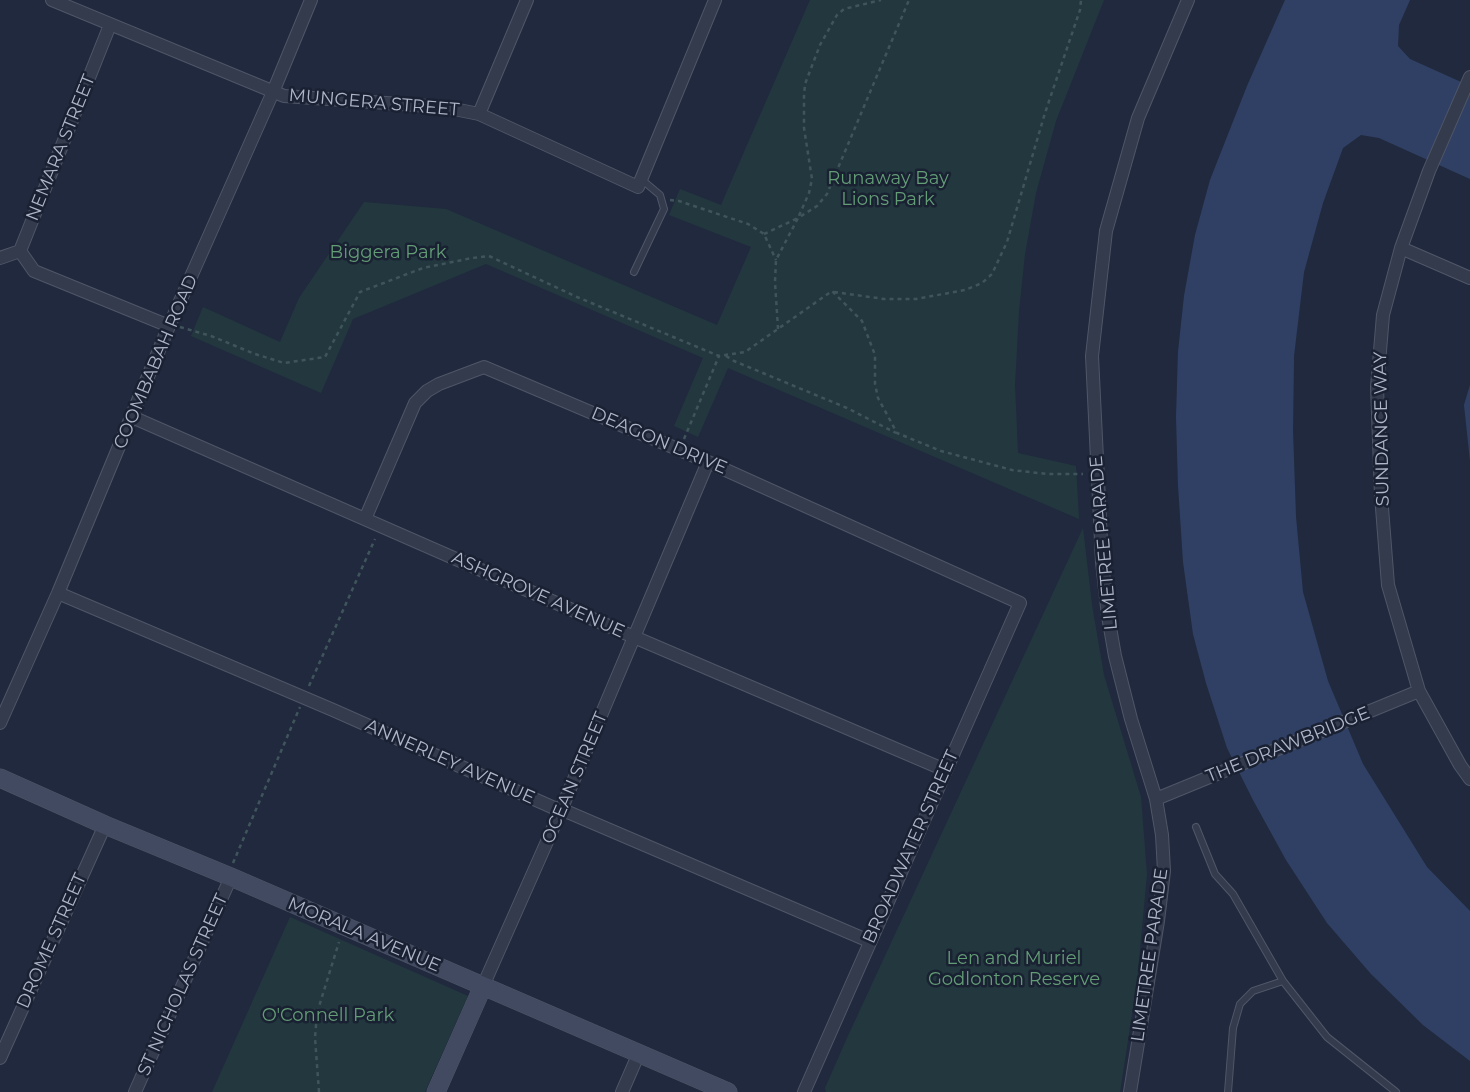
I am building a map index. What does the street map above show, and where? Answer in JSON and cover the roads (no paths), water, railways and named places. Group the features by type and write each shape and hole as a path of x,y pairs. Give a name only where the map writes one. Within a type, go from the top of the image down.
{"main road":[{"name":"MORALA AVENUE","path":"0,778 105,825 231,877 728,1092"},
{"name":"OCEAN STREET","path":"436,1092 484,986"}],"street":[{"name":"MUNGERA STREET","path":"52,0 284,96 444,107 479,114 639,183"},
{"name":"COOMBABAH ROAD","path":"0,723 58,593 311,0"},
{"path":"479,114 527,0"},
{"path":"639,183 715,0"},
{"name":"LIMETREE PARADE","path":"1130,1092 1158,921 1164,870 1162,835 1156,799 1131,719 1115,656 1108,616 1102,562 1092,356 1106,231 1138,118 1188,0"},
{"name":"NEMARA STREET","path":"20,251 110,25"},
{"name":"SUNDANCE WAY","path":"1470,77 1429,170 1402,248 1382,315 1377,386 1381,495 1388,585 1420,691 1465,762 1470,779"},
{"path":"1402,248 1470,278"},
{"path":"0,258 20,251 34,271 171,326"},
{"name":"DEAGON DRIVE","path":"365,519 415,404 427,391 439,384 484,367 708,462 1020,603"},
{"name":"ASHGROVE AVENUE","path":"132,417 945,770"},
{"name":"OCEAN STREET","path":"484,986 635,637 708,462"},
{"name":"ANNERLEY AVENUE","path":"58,593 869,941"},
{"name":"BROADWATER STREET","path":"804,1092 869,941 1020,603"},
{"name":"THE DRAWBRIDGE","path":"1156,799 1420,691"},
{"name":"DROME STREET","path":"0,1058 105,825"},
{"name":"ST NICHOLAS STREET","path":"135,1092 231,877"},
{"path":"622,1092 639,1053"}],"lane":[{"path":"634,272 664,209 660,195 639,183"},
{"path":"1196,827 1215,874 1233,894 1283,981 1327,1037 1396,1092"},
{"path":"1228,1092 1233,1028 1240,1004 1253,991 1283,981"}],"water":[{"path":"1285,0 1410,0 1399,25 1398,46 1410,59 1470,86 1470,179 1379,138 1361,135 1343,148 1323,203 1304,272 1294,356 1293,431 1296,517 1303,592 1328,681 1363,764 1427,867 1470,911 1470,1061 1423,1025 1371,974 1327,923 1286,860 1227,748 1206,683 1193,634 1183,562 1176,417 1178,352 1184,296 1195,235 1210,180 1247,86"},
{"path":"1470,385 1470,461 1464,405"}],"park label":[{"name":"Runaway Bay Lions Park","path":"888,189"},
{"name":"Biggera Park","path":"388,253"},
{"name":"Len and Muriel Godlonton Reserve","path":"1014,970"},
{"name":"O'Connell Park","path":"328,1016"}]}
